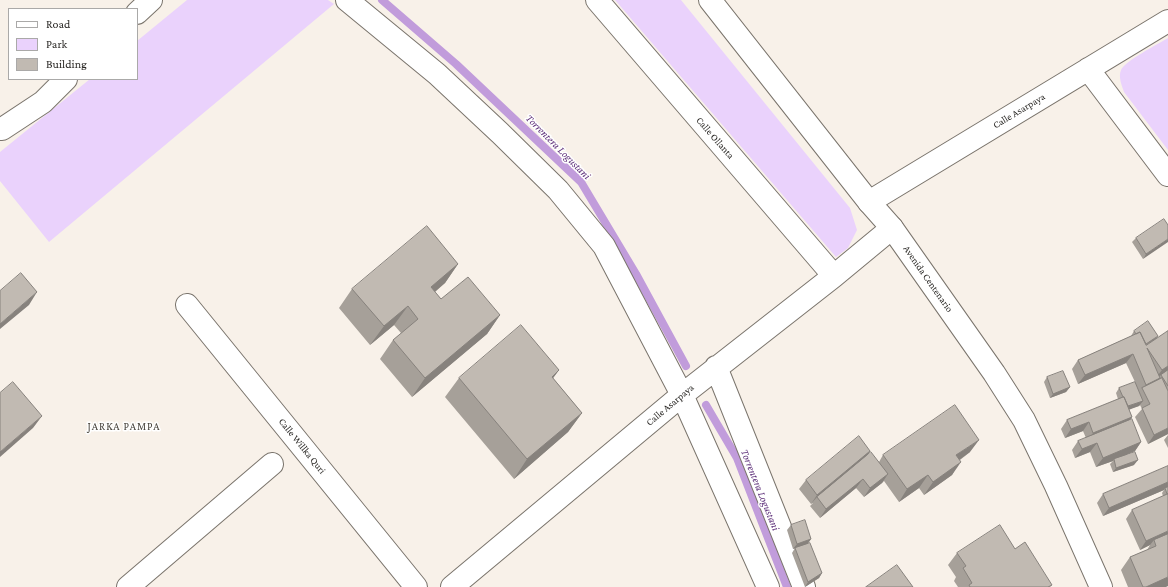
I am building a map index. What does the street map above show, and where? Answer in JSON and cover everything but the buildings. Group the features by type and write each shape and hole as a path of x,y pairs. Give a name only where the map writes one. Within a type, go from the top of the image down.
{"street":[{"path":"138,12 151,0"},
{"path":"347,0 437,74 505,138 563,196 604,246 682,395 768,587"},
{"name":"Calle Ollanta","path":"597,0 834,276"},
{"name":"Avenida Centenario","path":"710,0 869,202 892,228 994,373 1024,420 1056,486 1101,587"},
{"name":"Calle Asarpaya","path":"869,202 1168,21"},
{"path":"1088,69 1168,175"},
{"path":"0,129 43,102 65,80"},
{"name":"Calle Asarpaya","path":"452,587 682,395 834,276 892,228"},
{"name":"Calle Willka Quri","path":"187,305 416,587"},
{"path":"716,368 804,587"},
{"path":"128,587 272,464"}],"green space":[{"path":"187,0 328,0 334,4 49,242 0,181 0,152 89,80 138,80 138,40"},
{"path":"615,0 681,0 850,208 857,230 848,248 836,257"},
{"path":"1168,38 1168,150 1124,92 1120,76 1121,70 1129,62"}],"waterway":[{"name":"Torrentera Logustani","path":"382,0 456,64 581,182 636,274 686,366"},
{"name":"Torrentera Logustani","path":"706,405 737,458 787,587"}],"district":[{"name":"JARKA PAMPA","path":"124,427"}]}
